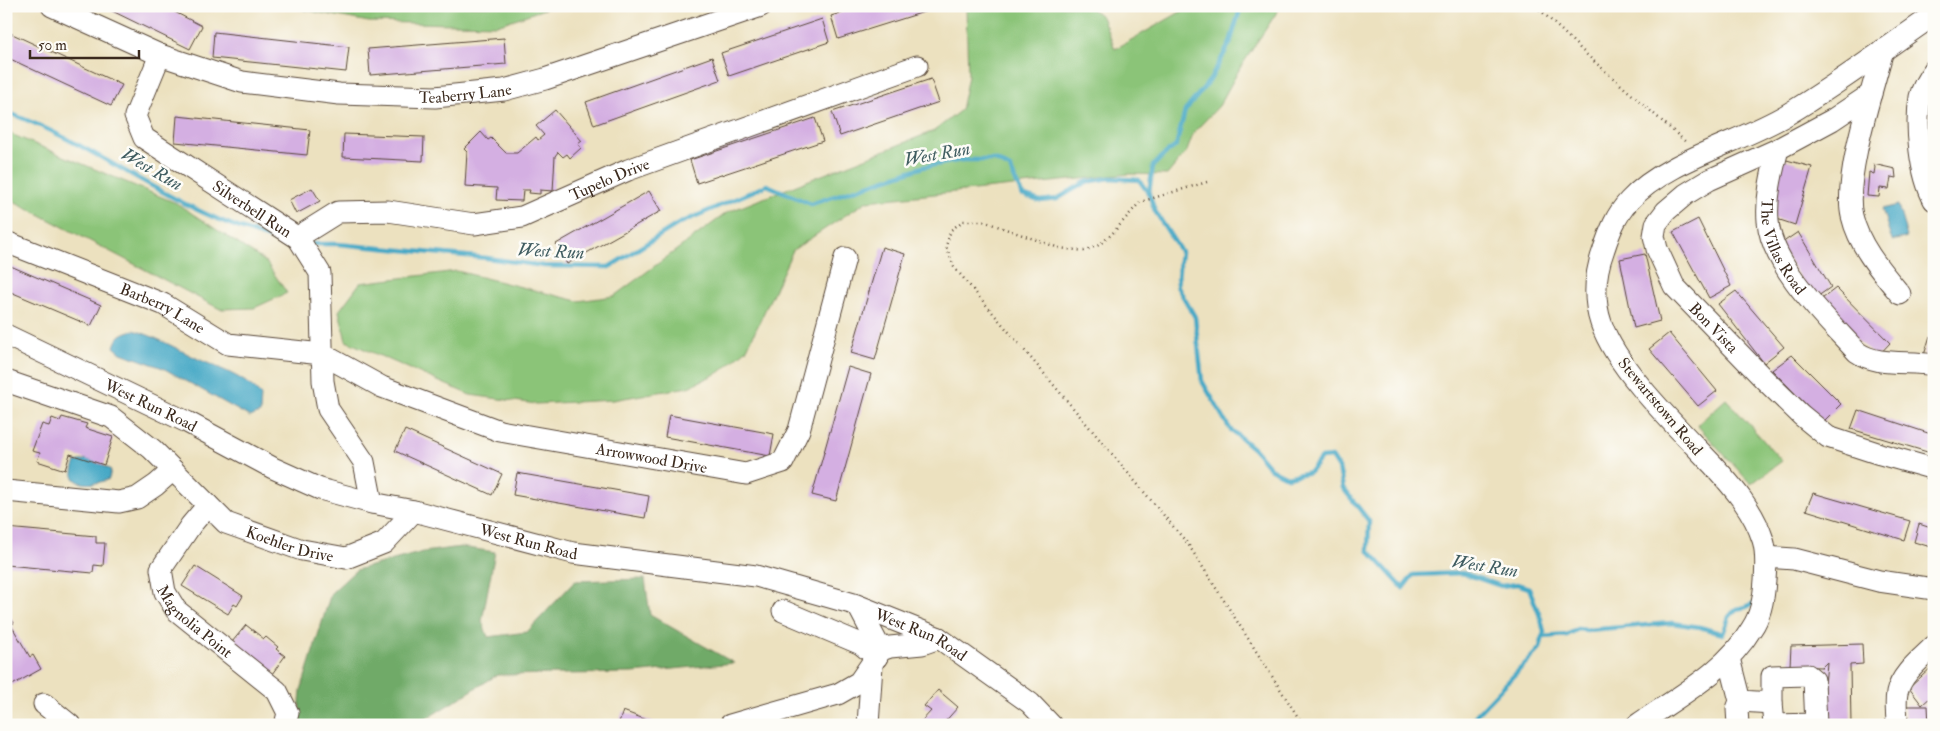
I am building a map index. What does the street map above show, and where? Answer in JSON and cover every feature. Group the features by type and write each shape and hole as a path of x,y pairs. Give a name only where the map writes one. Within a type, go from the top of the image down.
{"street":[{"name":"Teaberry Lane","path":"52,6 160,55 242,82 338,94 435,97 504,90 544,79 761,6"},
{"name":"Stewartstown Road","path":"1652,721 1729,658 1748,634 1757,618 1765,592 1766,557 1764,542 1758,527 1731,485 1649,395 1623,363 1608,339 1601,323 1597,304 1596,282 1598,264 1615,219 1630,200 1645,186 1666,173 1760,130 1788,114 1934,15"},
{"path":"1883,50 1856,156 1850,190 1851,214 1860,240 1875,264 1900,294"},
{"name":"Silverbell Run","path":"160,55 135,116 144,138 298,238 320,273 323,381 328,409 364,462 372,503"},
{"name":"Tupelo Drive","path":"298,238 338,212 388,211 474,224 522,217 628,170 917,66"},
{"path":"1934,70 1920,97 1919,125 1927,188 1934,200"},
{"path":"1778,149 1832,120 1871,94"},
{"name":"The Villas Road","path":"1778,149 1768,202 1768,222 1771,239 1779,256 1802,290 1818,310 1864,357 1874,360 1934,364"},
{"name":"Bon Vista","path":"1778,149 1709,180 1686,194 1666,211 1656,224 1654,236 1657,249 1674,286 1765,380 1801,415 1828,437 1934,469"},
{"name":"Barberry Lane","path":"6,242 163,304 228,344 322,354"},
{"name":"Arrowwood Drive","path":"322,354 382,387 500,431 746,474 783,462 799,430 845,258"},
{"name":"West Run Road","path":"6,335 187,422 273,468 320,489 372,503 414,511 574,553 756,576 858,606 939,638 1030,703 1051,725"},
{"name":"Koehler Drive","path":"6,381 111,417 152,449 226,523 302,550 346,558 384,543 414,511"},
{"path":"6,491 119,502 137,498 173,470"},
{"name":"Magnolia Point","path":"208,505 161,568 165,592 176,610 277,691 288,713 285,725"},
{"path":"1766,557 1794,559 1879,581 1934,589"},
{"path":"858,606 876,657 868,725"},
{"path":"783,611 861,644 876,657"},
{"path":"730,725 838,694 858,682 876,657 890,647 922,644 939,638"},
{"path":"1897,725 1897,693 1900,684 1934,646"},
{"path":"1729,658 1740,702 1736,709 1738,725"},
{"path":"1808,675 1814,680 1816,724 1774,725 1772,703 1772,676 1808,675"},
{"path":"1740,702 1772,703"},
{"path":"44,704 70,725"}],"path":[{"path":"1536,6 1588,56 1688,145"},
{"path":"1207,182 1142,201 1111,235 1098,245 1084,251 1059,248 983,221 963,222 951,230 946,246 954,267 1188,544 1303,725"}],"green space":[{"path":"284,6 553,6 497,25 369,22"},
{"path":"966,6 1089,6 1102,17 1115,49 1191,6 1281,6 1240,68 1219,106 1194,132 1187,151 1167,175 1129,174 867,201 793,250 747,349 720,372 688,387 613,400 536,404 470,395 346,341 339,311 360,283 457,271 578,301 614,296 728,212 934,131 961,110 968,76"},
{"path":"6,132 176,203 266,262 287,293 254,308 220,309 6,197"},
{"path":"1726,399 1782,461 1751,484 1697,425"},
{"path":"461,547 495,552 482,621 488,637 527,632 575,581 645,579 650,615 734,663 633,673 497,675 416,725 298,725 301,690 331,593 356,570 423,552"}],"water":[{"path":"1898,205 1907,237 1892,241 1882,209"},
{"path":"134,330 165,342 246,382 261,395 260,413 250,417 163,368 121,353 114,347 117,340 124,334"},
{"path":"87,459 104,465 111,470 109,479 89,484 77,481 73,470 76,462"}],"building":[{"path":"102,6 163,6 202,26 190,49"},
{"path":"862,6 940,7 838,39 831,16"},
{"path":"822,19 829,42 729,76 721,53"},
{"path":"6,31 122,85 111,106 6,57"},
{"path":"214,32 349,47 346,72 212,58"},
{"path":"504,38 506,64 370,75 368,49"},
{"path":"712,57 720,80 594,125 586,102"},
{"path":"931,79 939,102 840,136 832,112"},
{"path":"555,110 582,141 578,144 581,148 570,158 567,154 563,157 558,152 555,156 553,191 540,190 540,194 529,193 530,190 523,190 522,201 496,200 497,188 465,186 467,152 464,149 481,132 488,140 491,138 506,153 517,153 536,137 538,140 544,135 536,126"},
{"path":"177,116 310,130 307,155 175,142"},
{"path":"815,118 823,141 697,183 690,160"},
{"path":"344,134 424,137 423,161 343,157"},
{"path":"1783,159 1812,167 1795,225 1771,217"},
{"path":"1873,164 1895,169 1896,178 1891,177 1889,189 1880,188 1879,197 1867,196 1869,172 1874,174 1875,167"},
{"path":"312,188 320,201 296,214 289,200"},
{"path":"649,191 661,211 567,264 556,244"},
{"path":"1698,219 1731,286 1709,298 1673,232"},
{"path":"1798,232 1831,287 1814,299 1779,245"},
{"path":"882,247 905,254 875,360 851,353"},
{"path":"1645,254 1660,321 1634,328 1620,259"},
{"path":"6,264 101,305 91,326 6,290"},
{"path":"1836,288 1890,343 1876,358 1818,302"},
{"path":"1736,291 1784,347 1764,363 1718,304"},
{"path":"1669,333 1717,391 1698,406 1649,349"},
{"path":"1930,336 1934,338 1934,358 1924,355"},
{"path":"1792,355 1841,404 1823,422 1772,370"},
{"path":"848,367 871,374 836,501 812,495"},
{"path":"1858,410 1934,435 1934,454 1851,429"},
{"path":"669,415 774,434 770,456 665,437"},
{"path":"62,417 87,424 85,428 113,437 104,465 70,454 65,470 37,461 40,453 32,451 42,424 49,426 52,418 60,421"},
{"path":"405,430 502,474 492,495 395,451"},
{"path":"517,473 649,496 645,518 513,495"},
{"path":"1813,493 1910,521 1904,540 1806,510"},
{"path":"1919,524 1934,529 1934,548 1914,542"},
{"path":"6,528 96,536 96,543 105,543 103,566 94,565 93,573 6,565"},
{"path":"195,566 243,596 237,606 234,604 228,614 182,586"},
{"path":"6,610 14,623 11,625 30,657 33,655 41,669 7,688"},
{"path":"246,625 264,639 266,637 285,656 272,674 232,642"},
{"path":"1862,644 1863,664 1850,665 1851,725 1827,725 1824,698 1827,662 1822,667 1790,666 1791,646"},
{"path":"1934,665 1934,694 1922,705 1909,688"},
{"path":"938,690 958,707 942,725 925,725 921,722 931,711 924,706"},
{"path":"1904,706 1928,706 1929,725 1905,725"},
{"path":"623,711 660,725 618,725"}],"waterway":[{"path":"1149,192 1153,166 1176,146 1185,111 1210,80 1230,43 1241,6"},
{"name":"West Run","path":"6,112 69,140 189,206 220,220 277,241 292,244"},
{"name":"West Run","path":"310,244 338,244 487,258 544,266 609,267 678,224 767,185 811,204 923,167 962,160 995,160 1010,168 1022,195 1040,201 1057,199 1086,182 1110,178 1139,180 1149,194 1155,211 1181,252 1177,286 1195,317 1202,381 1230,429 1254,449 1271,469 1287,477 1310,472 1321,458 1332,457 1339,468 1343,488 1369,521 1368,550 1403,588 1413,575 1463,573 1501,586 1517,584 1529,588 1544,632 1540,648 1476,715 1470,725"},
{"path":"1543,637 1567,635 1578,629 1587,630 1672,623 1700,627 1723,634 1729,617 1736,609 1754,603"}]}
